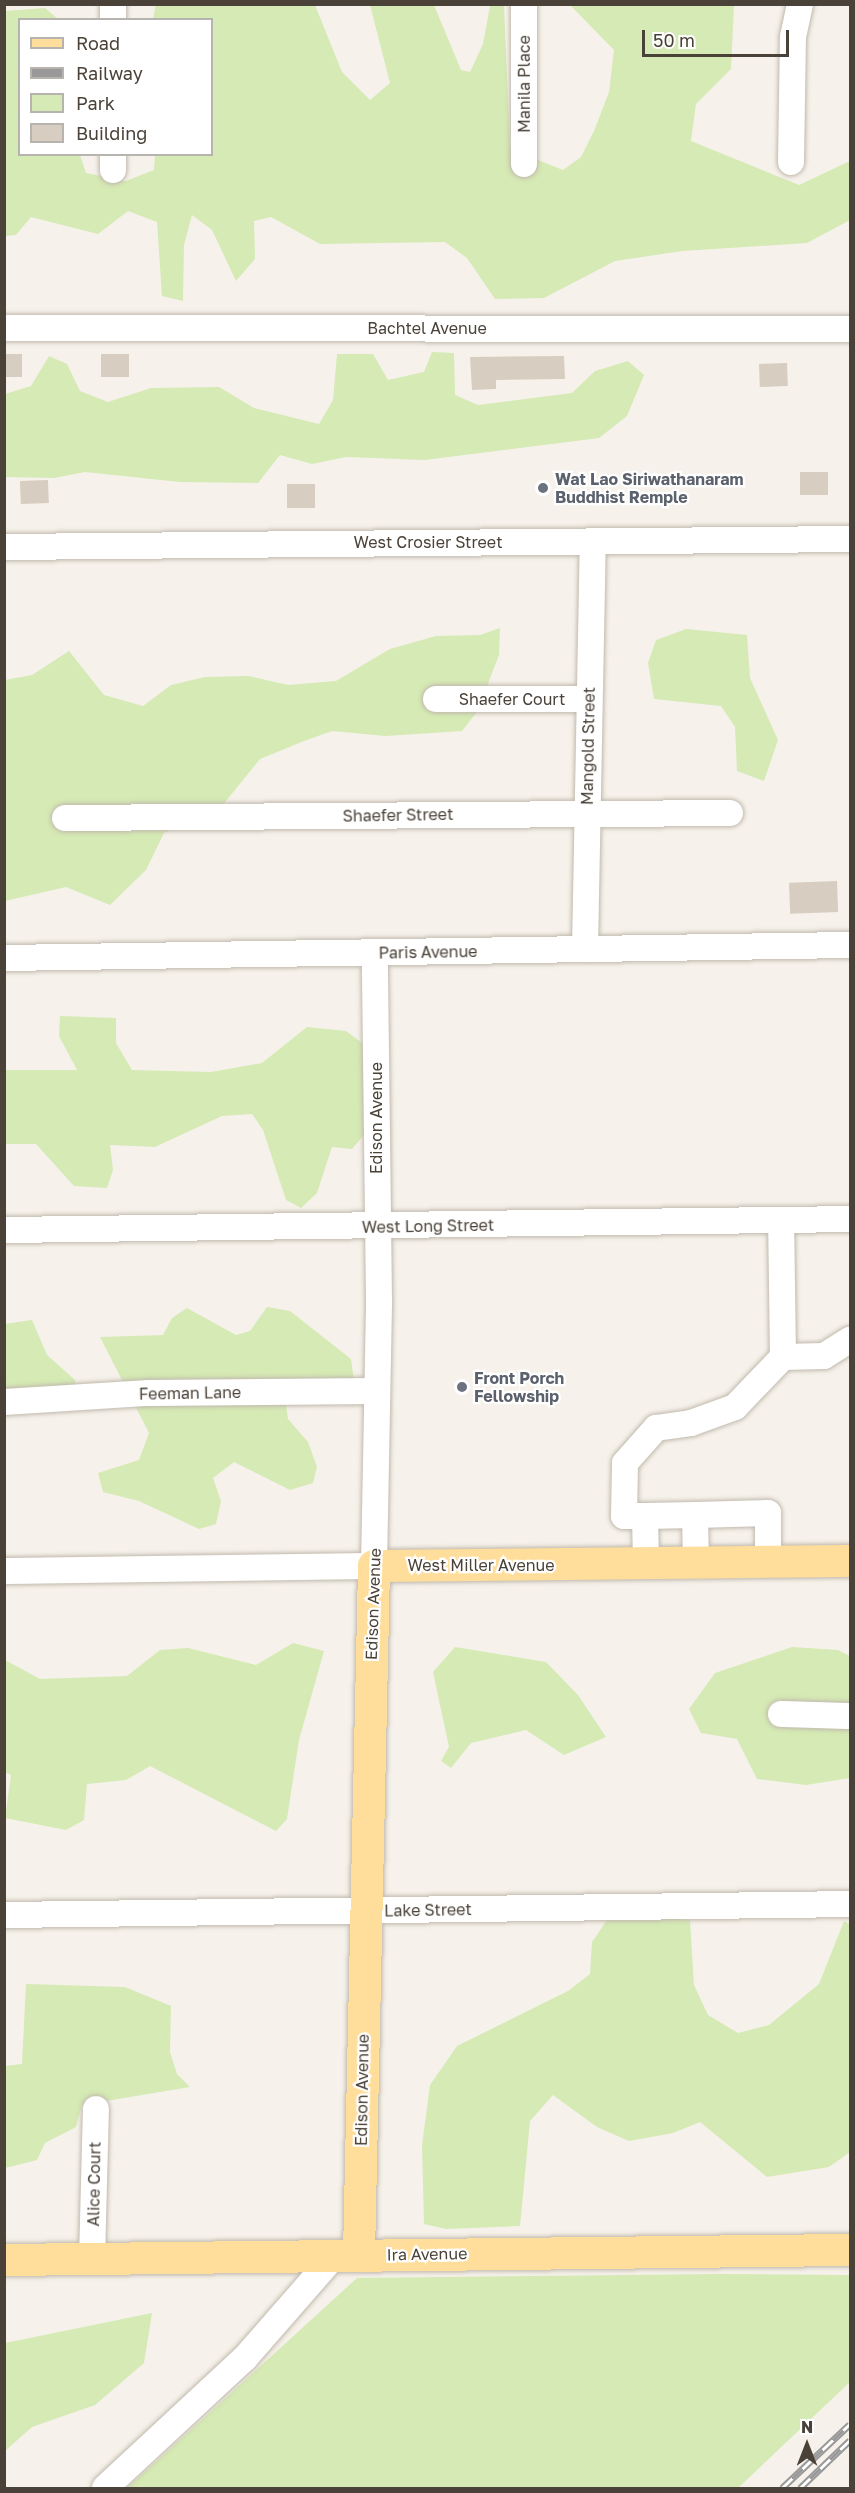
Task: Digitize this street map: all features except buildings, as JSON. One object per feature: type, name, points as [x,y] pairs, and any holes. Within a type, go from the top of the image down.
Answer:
[{"type":"main road","name":"West Miller Avenue","points":[[374,1566],[850,1562]]},
{"type":"main road","name":"Edison Avenue","points":[[347,2255],[366,1911],[374,1566]]},
{"type":"main road","name":"Ira Avenue","points":[[4,2260],[850,2250]]},
{"type":"street","name":"Manila Place","points":[[524,4],[524,164]]},
{"type":"street","points":[[791,162],[793,37],[800,4]]},
{"type":"street","name":"Bachtel Avenue","points":[[4,328],[850,329]]},
{"type":"street","name":"West Crosier Street","points":[[4,547],[850,539]]},
{"type":"street","name":"Mangold Street","points":[[585,949],[593,542]]},
{"type":"street","name":"Shaefer Court","points":[[436,699],[589,699]]},
{"type":"street","name":"Shaefer Street","points":[[65,818],[730,813]]},
{"type":"street","name":"Paris Avenue","points":[[4,958],[850,945]]},
{"type":"street","name":"Edison Avenue","points":[[374,1566],[378,1228],[375,953]]},
{"type":"street","name":"West Long Street","points":[[4,1230],[378,1228],[850,1219]]},
{"type":"street","points":[[768,1562],[768,1513],[624,1516],[625,1463],[637,1444],[656,1428],[735,1407],[783,1357],[781,1220]]},
{"type":"street","points":[[783,1357],[824,1356],[850,1340]]},
{"type":"street","name":"Feeman Lane","points":[[4,1402],[149,1393],[377,1391]]},
{"type":"street","points":[[695,1515],[696,1563]]},
{"type":"street","points":[[645,1516],[646,1563]]},
{"type":"street","name":"West Miller Avenue","points":[[4,1571],[374,1566]]},
{"type":"street","points":[[781,1714],[850,1716]]},
{"type":"street","name":"Lake Street","points":[[4,1915],[850,1904]]},
{"type":"street","name":"Alice Court","points":[[92,2259],[96,2109]]},
{"type":"street","points":[[105,2488],[245,2358],[347,2255]]},
{"type":"green space","points":[[156,4],[315,5],[342,72],[370,100],[390,83],[370,5],[434,5],[461,70],[470,72],[483,44],[490,6],[504,5],[510,149],[563,170],[581,157],[594,131],[609,92],[614,50],[570,5],[734,5],[731,69],[696,104],[691,141],[799,185],[850,161],[850,220],[807,243],[682,251],[615,261],[544,298],[495,299],[467,258],[445,242],[320,244],[271,217],[254,221],[255,259],[236,281],[212,230],[192,215],[184,245],[183,301],[162,296],[157,222],[128,211],[98,234],[31,217],[16,235],[5,236],[5,11],[45,8],[57,18],[18,18],[18,156],[80,156],[86,173],[126,181],[154,170],[155,156],[213,156],[213,18],[153,18]]},
{"type":"green space","points":[[432,352],[454,353],[455,395],[478,405],[572,393],[595,371],[628,361],[644,375],[627,416],[599,438],[425,460],[346,457],[312,464],[280,455],[258,483],[180,482],[85,472],[54,478],[5,477],[5,394],[31,386],[49,356],[67,364],[80,391],[108,402],[151,388],[219,387],[254,408],[319,424],[333,400],[337,354],[373,354],[388,380],[424,372]]},
{"type":"green space","points":[[500,628],[499,655],[477,712],[462,731],[386,736],[332,731],[304,741],[260,759],[221,807],[164,833],[146,870],[110,905],[66,887],[5,901],[5,680],[32,675],[69,651],[104,695],[143,706],[171,685],[205,677],[248,676],[288,685],[336,681],[390,649],[436,636],[480,635]]},
{"type":"green space","points":[[686,629],[747,635],[750,678],[778,740],[764,781],[737,771],[735,727],[721,706],[654,699],[648,663],[656,640]]},
{"type":"green space","points":[[60,1016],[116,1018],[116,1043],[132,1070],[211,1072],[262,1063],[307,1027],[346,1031],[365,1045],[368,1130],[352,1149],[332,1147],[317,1193],[301,1208],[286,1200],[263,1130],[252,1114],[222,1116],[155,1147],[110,1145],[113,1170],[107,1188],[74,1186],[36,1144],[5,1144],[4,1070],[77,1070],[59,1036]]},
{"type":"green space","points":[[267,1307],[290,1311],[351,1359],[354,1381],[284,1392],[288,1419],[308,1442],[317,1467],[313,1483],[290,1490],[234,1462],[213,1478],[221,1501],[216,1524],[199,1529],[139,1501],[103,1492],[98,1473],[139,1460],[149,1433],[100,1337],[163,1335],[172,1318],[187,1308],[236,1335],[250,1331]]},
{"type":"green space","points":[[32,1320],[47,1355],[75,1380],[76,1388],[5,1409],[4,1324]]},
{"type":"green space","points":[[293,1643],[324,1651],[299,1740],[287,1819],[276,1831],[150,1766],[126,1780],[87,1784],[84,1820],[66,1830],[5,1818],[11,1775],[5,1772],[5,1660],[40,1679],[127,1676],[160,1650],[188,1648],[256,1665]]},
{"type":"green space","points":[[455,1647],[546,1662],[578,1695],[606,1737],[564,1755],[526,1730],[471,1743],[451,1768],[441,1761],[449,1747],[433,1672]]},
{"type":"green space","points":[[792,1647],[838,1650],[850,1656],[850,1778],[806,1785],[757,1779],[737,1739],[701,1733],[689,1709],[715,1673]]},
{"type":"green space","points":[[648,1916],[690,1920],[694,1985],[708,2015],[738,2033],[769,2025],[819,1984],[844,1921],[850,1924],[850,2152],[829,2167],[767,2177],[700,2122],[673,2133],[629,2141],[597,2127],[553,2095],[530,2121],[520,2226],[446,2229],[424,2224],[422,2145],[430,2085],[457,2046],[568,1991],[590,1974],[592,1942],[607,1920]]},
{"type":"green space","points":[[26,1984],[125,1987],[171,2006],[170,2052],[177,2074],[190,2087],[82,2105],[76,2127],[45,2143],[37,2160],[5,2168],[5,2066],[22,2064]]},
{"type":"green space","points":[[850,2275],[850,2382],[738,2488],[127,2488],[357,2278]]},
{"type":"green space","points":[[152,2313],[144,2363],[95,2405],[32,2427],[5,2451],[5,2343]]},
{"type":"railway","points":[[782,2488],[850,2424]]},
{"type":"railway","points":[[800,2488],[850,2440]]},
{"type":"place","name":"Wat Lao Siriwathanaram Buddhist Remple","points":[[543,488]]},
{"type":"place","name":"Front Porch Fellowship","points":[[462,1387]]}]
